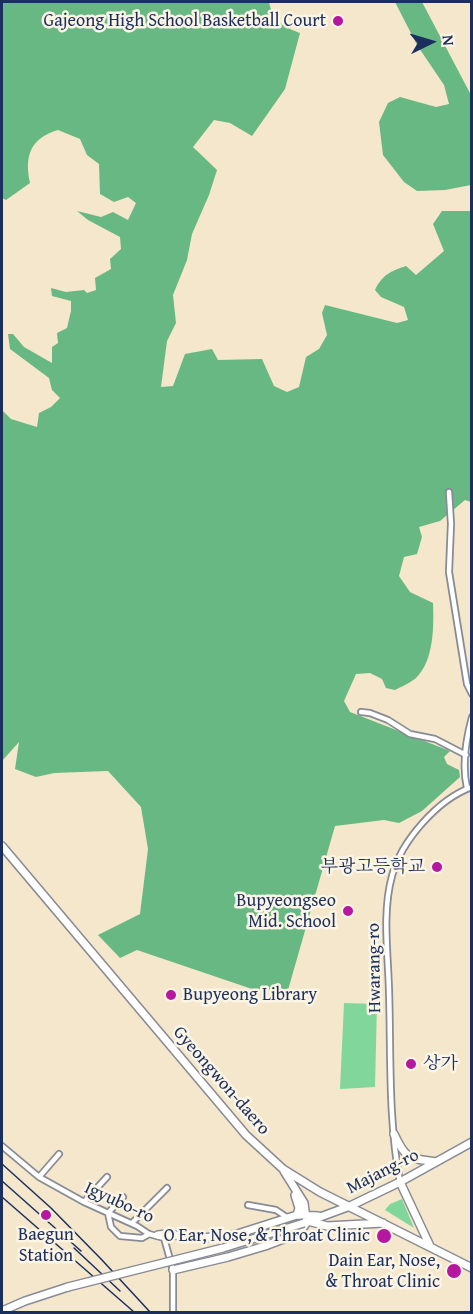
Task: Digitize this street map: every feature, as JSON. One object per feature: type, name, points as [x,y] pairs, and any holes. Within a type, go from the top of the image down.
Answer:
[{"type":"main road","name":"Gyeongwon-daero","points":[[2,846],[246,1135],[283,1169],[320,1192],[471,1268]]},
{"type":"main road","points":[[394,1134],[402,1152],[408,1156],[436,1162]]},
{"type":"main road","name":"Majang-ro","points":[[2,1311],[68,1287],[223,1248],[323,1216],[400,1182],[471,1142]]},
{"type":"main road","points":[[283,1169],[299,1204],[297,1215]]},
{"type":"main road","points":[[173,1270],[265,1246],[299,1233],[306,1220],[304,1203],[283,1169]]},
{"type":"main road","points":[[400,1182],[430,1246]]},
{"type":"main road","points":[[158,1235],[198,1238],[231,1236],[297,1215],[327,1226],[384,1223]]},
{"type":"street","points":[[448,492],[451,524],[449,572],[467,684],[471,694]]},
{"type":"street","points":[[361,712],[370,712],[410,734],[435,739],[466,755]]},
{"type":"street","points":[[469,787],[465,778],[471,717]]},
{"type":"street","name":"Hwarang-ro","points":[[400,1182],[394,1134],[387,919],[392,876],[400,854],[416,830],[446,801],[469,787]]},
{"type":"street","name":"Igyubo-ro","points":[[2,1146],[39,1177],[84,1202],[132,1223],[149,1234],[164,1238],[173,1270],[173,1312]]},
{"type":"street","points":[[39,1177],[59,1154]]},
{"type":"street","points":[[84,1202],[107,1177]]},
{"type":"street","points":[[132,1223],[167,1188]]},
{"type":"street","points":[[123,1197],[108,1213],[111,1227],[120,1236],[142,1238],[149,1234]]},
{"type":"street","points":[[248,1205],[276,1210],[288,1218]]},
{"type":"green space","points":[[2,2],[269,2],[279,22],[300,33],[285,89],[252,136],[230,123],[214,120],[193,147],[217,170],[192,234],[187,260],[173,295],[176,323],[167,341],[161,387],[173,386],[185,354],[212,349],[218,360],[262,359],[274,386],[287,392],[299,387],[306,357],[319,349],[327,335],[322,313],[325,305],[397,323],[408,320],[404,307],[381,297],[375,290],[388,274],[406,266],[416,275],[444,251],[433,224],[442,211],[471,211],[471,502],[465,500],[440,521],[419,527],[422,537],[417,554],[404,557],[399,576],[410,592],[433,603],[432,643],[422,671],[414,680],[395,690],[386,688],[382,679],[370,673],[356,674],[344,701],[350,712],[450,751],[444,757],[447,764],[459,770],[460,777],[422,811],[399,823],[384,820],[335,826],[288,990],[252,989],[137,950],[120,958],[98,935],[140,914],[148,849],[141,807],[108,771],[54,773],[36,777],[15,769],[19,742],[2,761],[2,410],[11,419],[37,427],[39,413],[51,407],[60,398],[52,390],[49,378],[10,349],[8,334],[13,334],[24,347],[52,363],[52,347],[58,343],[57,333],[67,328],[71,301],[52,296],[51,288],[66,292],[84,290],[87,293],[96,290],[95,278],[111,269],[110,259],[121,249],[120,237],[88,220],[77,211],[101,217],[113,212],[128,220],[136,203],[128,197],[114,202],[100,194],[99,164],[87,155],[80,139],[58,130],[41,138],[32,149],[28,164],[30,183],[6,200],[2,198]]},
{"type":"green space","points":[[395,2],[422,2],[471,95],[471,185],[445,190],[417,191],[404,182],[383,155],[379,122],[388,103],[400,97],[436,107],[449,104],[444,85],[417,45]]},
{"type":"green space","points":[[344,1003],[377,1004],[375,1087],[340,1089]]},
{"type":"green space","points":[[402,1199],[414,1228],[385,1210],[390,1204]]},
{"type":"railway","points":[[2,1164],[51,1208],[150,1312]]},
{"type":"railway","points":[[2,1181],[81,1251]]},
{"type":"railway","points":[[2,1197],[134,1312]]},
{"type":"railway","points":[[74,1248],[120,1291]]},
{"type":"place","name":"Gajeong High School Basketball Court","points":[[338,21]]},
{"type":"place","name":"부광고등학교","points":[[437,867]]},
{"type":"place","name":"Bupyeongseo Mid. School","points":[[348,911]]},
{"type":"place","name":"Bupyeong Library","points":[[171,995]]},
{"type":"place","name":"상가","points":[[411,1064]]},
{"type":"place","name":"Baegun Station","points":[[46,1215]]},
{"type":"place","name":"O Ear, Nose, & Throat Clinic","points":[[384,1236]]},
{"type":"place","name":"Dain Ear, Nose, & Throat Clinic","points":[[454,1271]]}]
